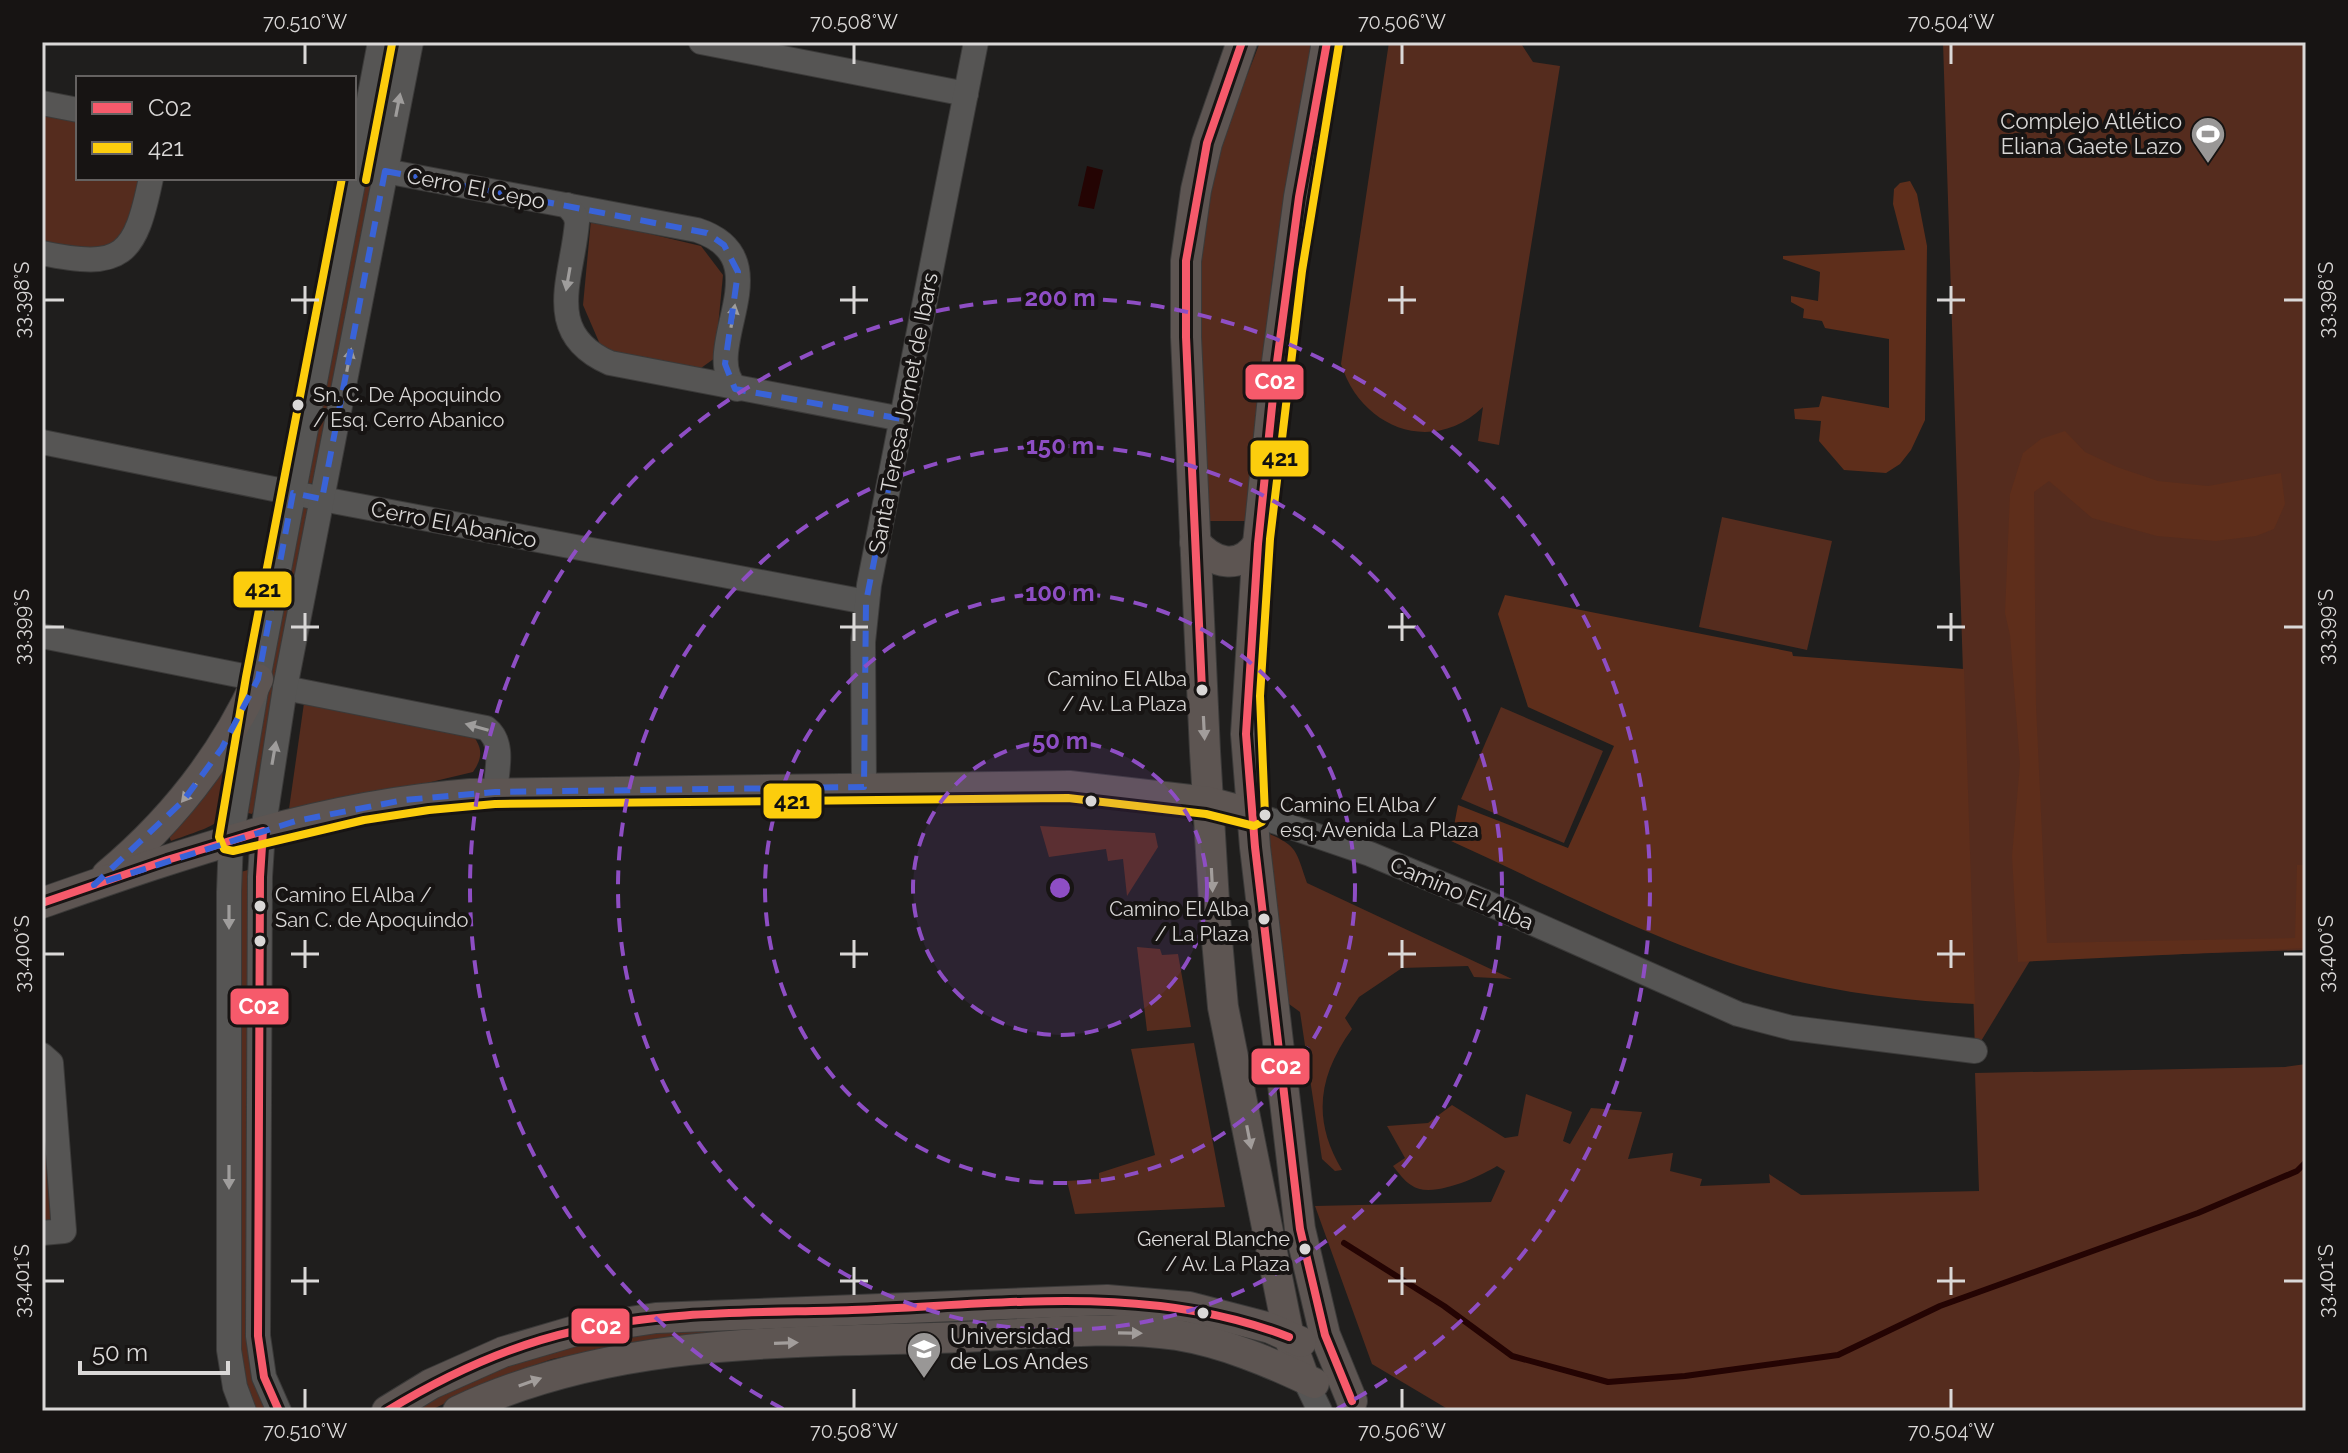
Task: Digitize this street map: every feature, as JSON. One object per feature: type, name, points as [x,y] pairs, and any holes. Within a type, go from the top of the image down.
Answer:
[{"type":"main road","points":[[1242,42],[1205,153],[1187,250],[1185,305],[1195,542],[1208,802],[1223,1007],[1289,1337],[1304,1378]]},
{"type":"main road","points":[[1327,42],[1292,247],[1275,377],[1258,544],[1247,724],[1253,814],[1300,1229],[1316,1303],[1332,1355],[1359,1408]]},
{"type":"main road","points":[[1195,542],[1208,556],[1226,562],[1244,558],[1258,544]]},
{"type":"main road","points":[[94,885],[139,846],[183,801],[272,683]]},
{"type":"main road","name":"Camino El Alba","points":[[42,903],[263,831],[363,807],[495,792],[1069,786],[1208,802],[1253,814]]},
{"type":"main road","points":[[387,1411],[431,1384],[503,1352],[578,1330],[656,1318],[1107,1300],[1189,1307],[1227,1315],[1332,1355]]},
{"type":"main road","points":[[458,1411],[539,1379],[615,1359],[726,1346],[1085,1333],[1175,1335],[1234,1349],[1304,1378],[1359,1408]]},
{"type":"street","points":[[356,166],[380,42]]},
{"type":"street","points":[[244,1411],[235,1387],[229,1350],[231,839],[322,499],[411,42]]},
{"type":"street","points":[[701,42],[966,94]]},
{"type":"street","name":"Santa Teresa Jornet de Ibars","points":[[864,787],[863,642],[866,602],[976,42]]},
{"type":"street","points":[[42,103],[76,110]]},
{"type":"street","name":"Cerro El Cepo","points":[[385,171],[707,233],[724,245],[738,272],[725,364],[729,379],[737,389]]},
{"type":"street","points":[[42,253],[94,261],[114,255],[132,240],[142,220],[151,180]]},
{"type":"street","points":[[279,1411],[264,1377],[258,1336],[260,877],[272,683],[293,493],[353,180]]},
{"type":"street","name":"Cerro El Cepo","points":[[567,205],[577,222],[565,303],[568,323],[588,352],[610,363],[902,419]]},
{"type":"street","name":"Cerro El Abanico","points":[[42,442],[322,499],[866,602]]},
{"type":"street","points":[[42,637],[486,728],[494,734],[498,745],[495,792]]},
{"type":"street","name":"Camino El Alba","points":[[1253,814],[1413,872],[1738,1014],[1792,1028],[1975,1051]]},
{"type":"street","points":[[42,1055],[51,1063],[64,1231],[42,1233]]},
{"type":"street","points":[[1304,1378],[1320,1411]]},
{"type":"highlighted area","points":[[385,171],[707,233],[724,245],[738,272],[725,364],[735,389],[902,419],[866,602],[864,787],[495,792],[404,800],[296,821],[94,885],[183,801],[222,748],[258,679],[293,493],[322,499]]},
{"type":"shaded area","points":[[390,42],[400,42],[314,482],[308,485],[306,481]]},
{"type":"shaded area","points":[[1260,42],[1317,42],[1273,271],[1247,521],[1207,521],[1199,386],[1201,249],[1216,162]]},
{"type":"shaded area","points":[[1389,42],[1520,42],[1533,62],[1560,66],[1499,445],[1478,441],[1483,407],[1463,422],[1442,430],[1421,432],[1400,428],[1381,419],[1364,405],[1341,364]]},
{"type":"shaded area","points":[[1943,42],[2306,42],[2306,950],[2031,959],[1975,1051]]},
{"type":"shaded area","points":[[42,113],[76,119],[76,180],[140,180],[128,224],[115,241],[92,251],[42,243]]},
{"type":"shaded area","points":[[1087,166],[1103,170],[1094,209],[1078,206]]},
{"type":"shaded area","points":[[1910,181],[1917,194],[1927,246],[1925,420],[1911,450],[1900,464],[1886,473],[1844,470],[1819,441],[1821,421],[1795,419],[1794,409],[1819,407],[1822,396],[1889,408],[1889,339],[1825,328],[1822,321],[1803,318],[1804,309],[1791,302],[1791,296],[1818,301],[1820,272],[1783,259],[1783,256],[1905,250],[1893,204],[1894,189],[1900,183]]},
{"type":"shaded area","points":[[591,220],[701,246],[723,275],[715,358],[701,368],[602,349],[583,305]]},
{"type":"shaded area","points":[[2065,431],[2085,452],[2158,481],[2208,486],[2281,473],[2285,504],[2274,529],[2256,536],[2216,541],[2157,536],[2092,518],[2049,481],[2034,492],[2036,705],[2047,943],[2295,938],[2297,865],[2306,865],[2306,948],[2018,962],[2012,856],[2020,764],[2010,635],[2005,613],[2010,494],[2023,453],[2041,439]]},
{"type":"shaded area","points":[[309,506],[252,814],[246,810],[302,507]]},
{"type":"shaded area","points":[[1722,517],[1832,541],[1807,650],[1699,627]]},
{"type":"shaded area","points":[[1505,595],[1792,652],[1793,656],[1964,669],[1975,1004],[1863,994],[1753,970],[1638,927],[1451,841],[1458,805],[1568,848],[1614,746],[1528,707],[1498,614]]},
{"type":"shaded area","points":[[304,703],[470,732],[479,747],[479,761],[473,772],[288,816]]},
{"type":"shaded area","points":[[1501,707],[1603,751],[1564,843],[1461,799]]},
{"type":"shaded area","points":[[227,763],[232,767],[220,819],[204,829],[171,841],[169,836],[199,803]]},
{"type":"shaded area","points":[[1040,826],[1155,833],[1158,847],[1127,896],[1123,859],[1108,861],[1106,849],[1049,857]]},
{"type":"shaded area","points":[[1260,830],[1293,849],[1307,883],[1512,979],[1474,977],[1468,966],[1402,968],[1359,997],[1345,1018],[1352,1029],[1332,1064],[1323,1098],[1326,1133],[1342,1170],[1335,1171],[1322,1159],[1300,1012],[1278,996]]},
{"type":"shaded area","points":[[248,870],[248,1188],[268,1411],[256,1411],[241,1368],[237,873]]},
{"type":"shaded area","points":[[1137,947],[1160,949],[1162,955],[1178,954],[1191,1027],[1147,1031]]},
{"type":"shaded area","points":[[1194,1043],[1225,1207],[1075,1214],[1067,1181],[1099,1179],[1099,1173],[1155,1155],[1131,1049]]},
{"type":"shaded area","points":[[2306,1064],[2306,1411],[1451,1411],[1372,1364],[1315,1206],[1491,1202],[1505,1171],[1497,1166],[1467,1181],[1442,1188],[1419,1189],[1408,1183],[1393,1166],[1405,1158],[1387,1126],[1428,1123],[1452,1105],[1505,1138],[1518,1136],[1526,1094],[1572,1112],[1563,1141],[1570,1144],[1591,1108],[1642,1112],[1628,1159],[1673,1153],[1670,1171],[1702,1179],[1700,1186],[1770,1183],[1769,1174],[1801,1195],[1979,1191],[1975,1073],[2285,1067]]},
{"type":"shaded area","points":[[42,1069],[55,1221],[42,1221]]},
{"type":"shaded area","points":[[722,1330],[722,1333],[651,1339],[552,1359],[495,1379],[429,1411],[408,1411],[516,1363],[571,1344],[640,1332]]},
{"type":"waterway","points":[[1344,1243],[1444,1306],[1512,1356],[1608,1382],[1685,1376],[1838,1355],[1940,1306],[2198,1213],[2297,1171],[2306,1162]]},
{"type":"transit line","name":"C02","points":[[1202,690],[1186,337],[1186,261],[1207,143],[1242,42]]},
{"type":"transit line","name":"C02","points":[[1327,42],[1299,197],[1275,377],[1258,544],[1246,734],[1255,847],[1300,1229],[1325,1335],[1352,1401]]},
{"type":"transit line","name":"421","points":[[366,180],[392,44]]},
{"type":"transit line","name":"421","points":[[342,180],[246,677],[219,837],[224,849],[233,851],[364,820],[495,804],[1068,798],[1206,814],[1254,826],[1262,822],[1265,815],[1260,696],[1270,539],[1302,271],[1339,44]]},
{"type":"transit line","name":"C02","points":[[42,903],[263,831],[260,877],[258,1336],[264,1377],[279,1411]]},
{"type":"transit line","name":"C02","points":[[387,1411],[455,1374],[502,1353],[550,1337],[609,1324],[678,1316],[1073,1301],[1183,1309],[1236,1320],[1289,1337]]},
{"type":"place","name":"Complejo Atlético Eliana Gaete Lazo","points":[[2208,165]]},
{"type":"place","name":"Sn. C. De Apoquindo / Esq. Cerro Abanico","points":[[298,405]]},
{"type":"place","name":"Camino El Alba / Av. La Plaza","points":[[1202,690]]},
{"type":"place","name":"Camino El Alba / esq. Avenida La Plaza","points":[[1265,815]]},
{"type":"place","name":"Camino El Alba / San C. de Apoquindo","points":[[260,906]]},
{"type":"place","name":"Camino El Alba / La Plaza","points":[[1264,919]]},
{"type":"place","name":"General Blanche / Av. La Plaza","points":[[1305,1249]]},
{"type":"place","name":"Universidad de Los Andes","points":[[924,1380]]}]
